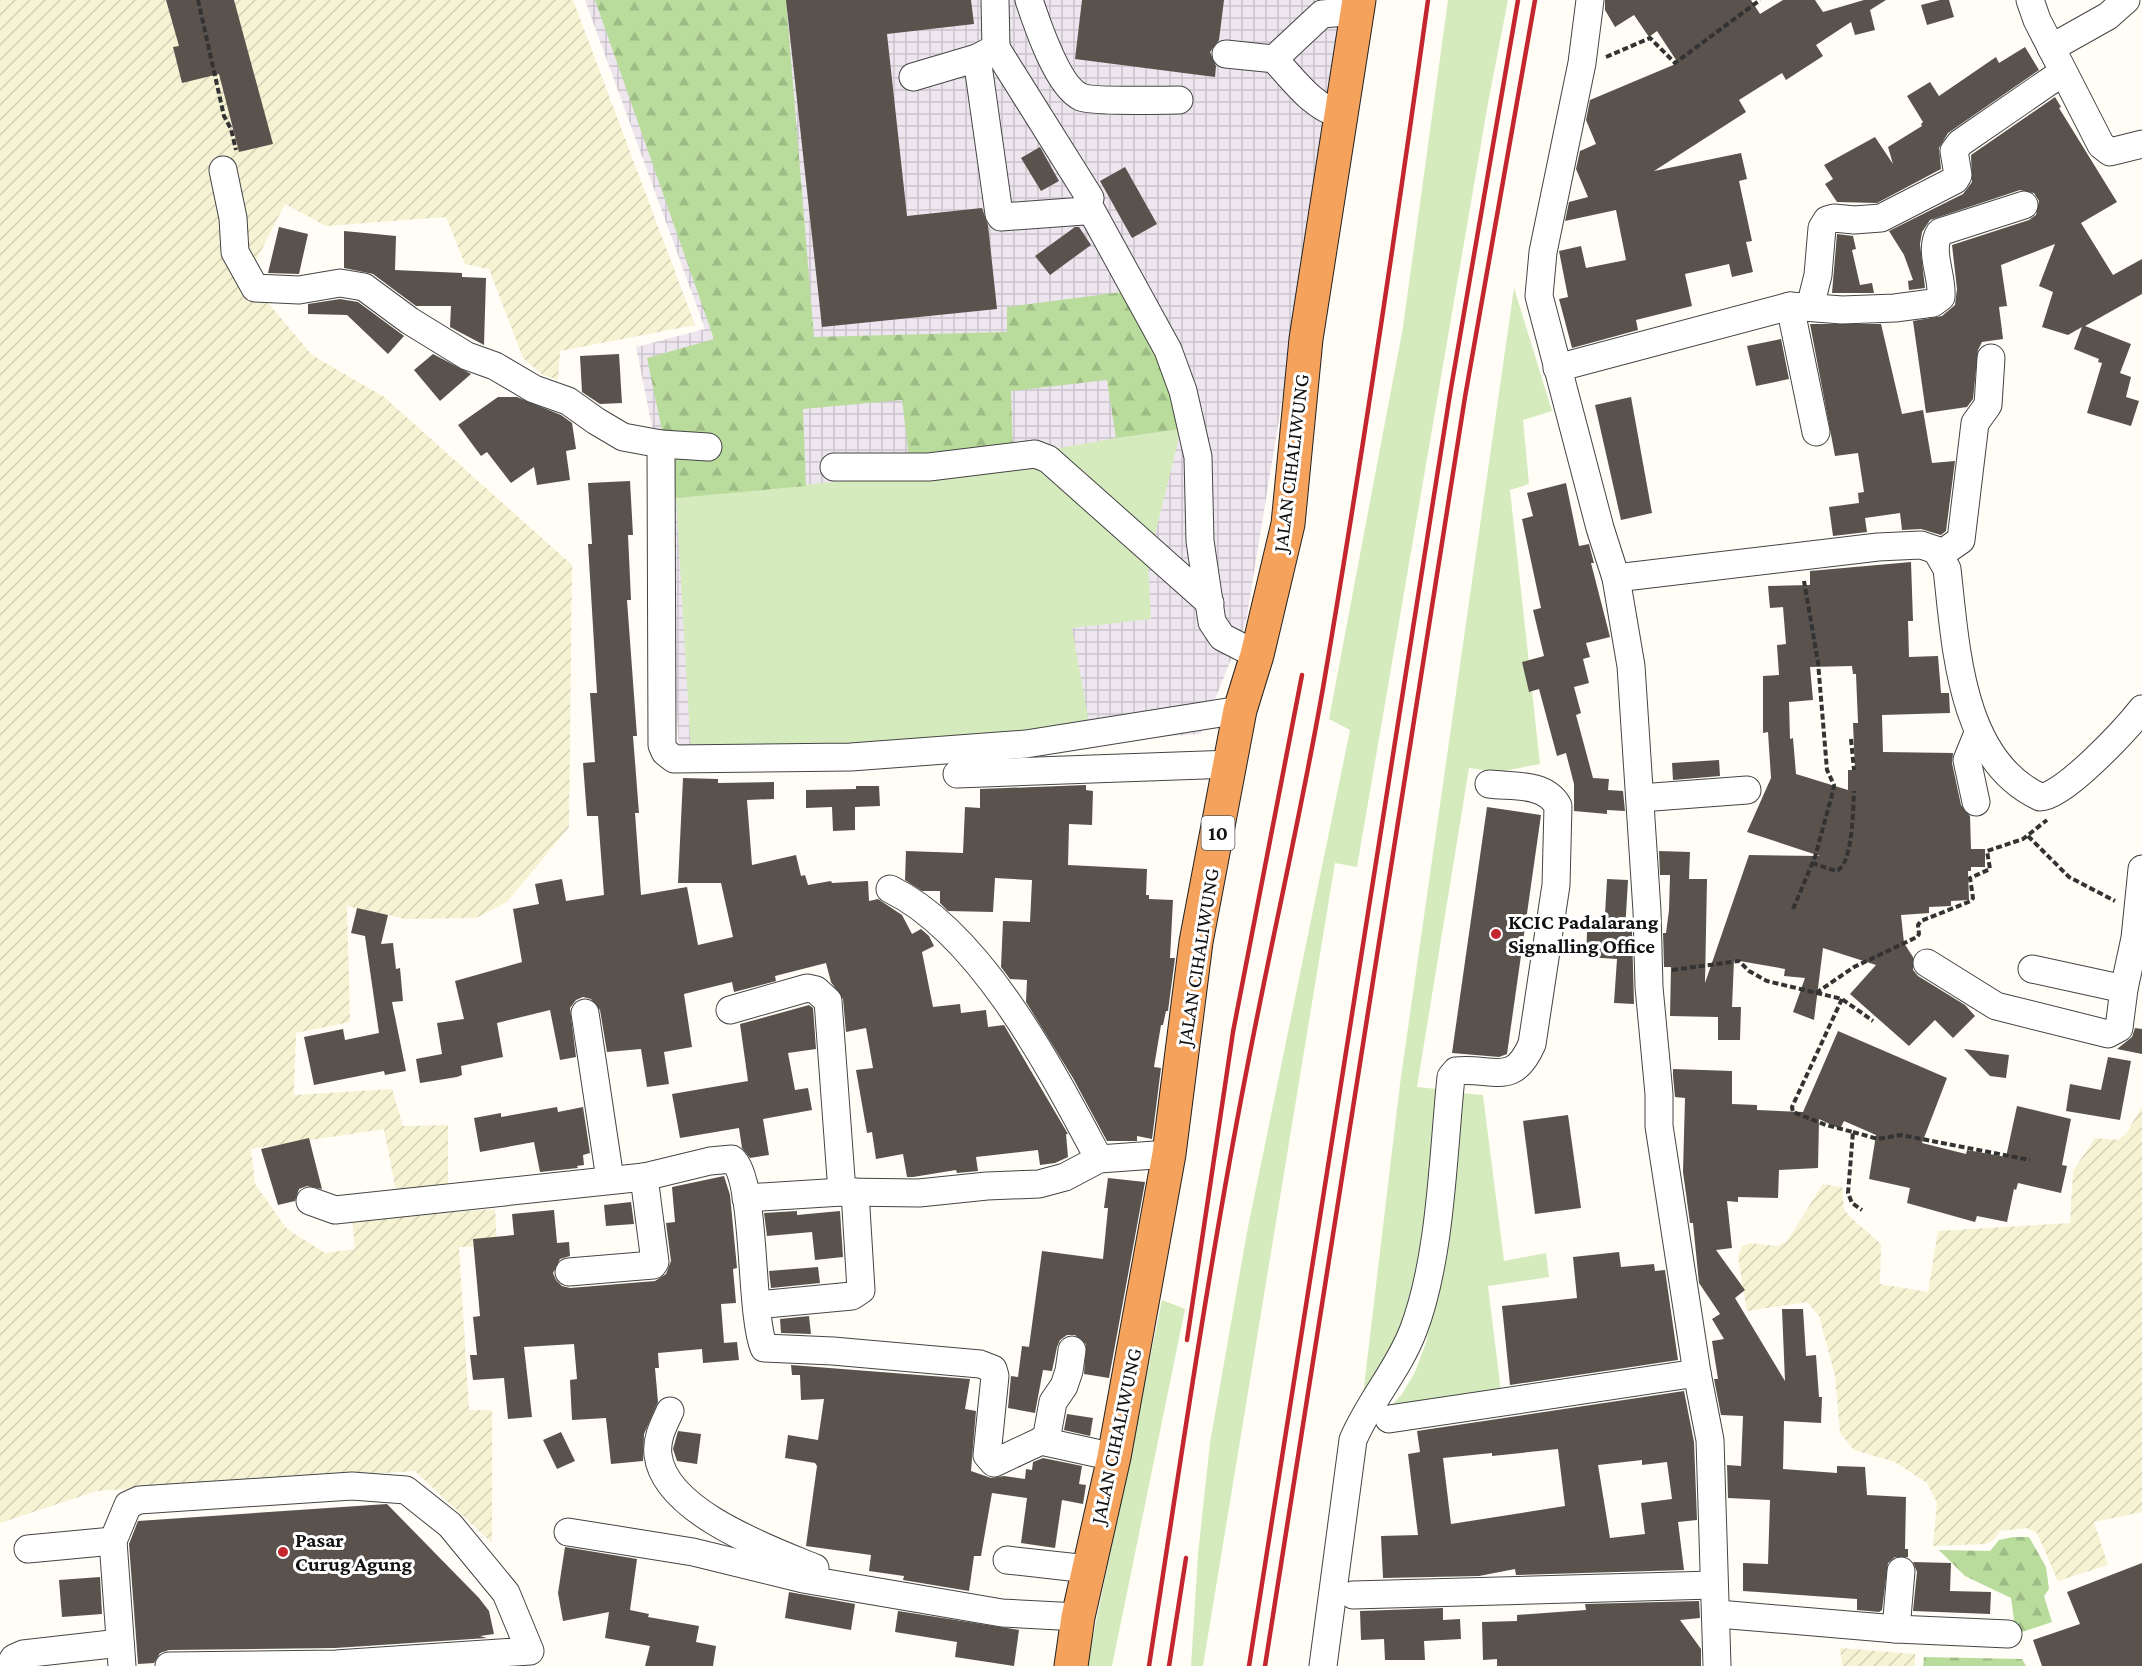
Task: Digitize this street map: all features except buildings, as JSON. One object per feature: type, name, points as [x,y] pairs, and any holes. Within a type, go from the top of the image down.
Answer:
[{"type":"highway","name":"JALAN CIHALIWUNG","points":[[1071,1666],[1078,1617],[1114,1457],[1169,1154],[1196,942],[1232,764],[1240,710],[1257,655],[1288,524],[1306,339],[1358,6]]},
{"type":"street","points":[[995,0],[986,53],[999,214],[1001,217],[1084,211],[1089,206]]},
{"type":"street","points":[[1029,0],[1038,26],[1065,83],[1082,97],[1179,100]]},
{"type":"street","points":[[1590,0],[1582,63],[1543,252],[1539,296],[1616,578],[1631,666],[1649,972],[1659,1094],[1659,1125],[1697,1373],[1710,1440],[1713,1585],[1718,1614],[1717,1666]]},
{"type":"street","points":[[2030,0],[2051,48],[2104,150],[2110,152],[2142,144]]},
{"type":"street","points":[[2051,48],[2108,16],[2126,0]]},
{"type":"street","points":[[1274,59],[1322,14],[1358,6]]},
{"type":"street","points":[[913,77],[986,53]]},
{"type":"street","points":[[986,53],[1090,198],[1089,206],[1168,350],[1183,392],[1197,457],[1200,541],[1215,631],[1257,655]]},
{"type":"street","points":[[1226,54],[1274,59],[1320,106],[1341,115]]},
{"type":"street","points":[[1816,432],[1800,306],[1818,275],[1822,228],[1827,220],[1881,218],[1955,180],[1958,175],[1954,152],[1960,143],[2063,72]]},
{"type":"street","points":[[223,170],[233,218],[235,252],[255,288],[299,290],[340,283],[364,287],[410,321],[467,356],[495,366],[534,389],[568,401],[596,422],[624,437],[660,444],[708,447]]},
{"type":"street","points":[[1557,368],[1800,306],[1842,310],[1894,308],[1933,303],[1941,297],[1942,286],[1935,249],[1935,239],[1940,232],[2025,205]]},
{"type":"street","points":[[1941,554],[1961,540],[1975,423],[1988,405],[1991,358]]},
{"type":"street","points":[[660,444],[662,745],[665,752],[674,759],[850,757],[1026,744],[1240,710]]},
{"type":"street","points":[[834,467],[929,467],[1035,454],[1048,459],[1210,603]]},
{"type":"street","points":[[1616,578],[1800,556],[1921,545],[1941,554],[1947,570],[1969,711],[1978,733],[2007,777],[2030,793],[2045,797],[2055,794],[2078,775],[2117,738],[2142,709]]},
{"type":"street","points":[[1976,802],[1967,760],[1978,733]]},
{"type":"street","points":[[957,774],[1232,764]]},
{"type":"street","points":[[1323,1666],[1324,1640],[1353,1440],[1363,1415],[1413,1330],[1432,1256],[1451,1077],[1456,1071],[1495,1073],[1512,1070],[1524,1063],[1532,1044],[1556,885],[1558,806],[1552,796],[1541,789],[1489,784]]},
{"type":"street","points":[[1640,798],[1747,790]]},
{"type":"street","points":[[1927,963],[1996,1006],[2108,1034],[2119,1028],[2124,989],[2135,939],[2142,869]]},
{"type":"street","points":[[890,889],[914,902],[944,928],[984,974],[1056,1078],[1099,1159]]},
{"type":"street","points":[[2032,969],[2124,989]]},
{"type":"street","points":[[730,1010],[807,988],[818,991],[828,1001],[861,1290],[852,1296],[757,1305]]},
{"type":"street","points":[[585,1014],[610,1179]]},
{"type":"street","points":[[746,1198],[849,1192],[919,1193],[987,1186],[1039,1184],[1065,1177],[1099,1159],[1169,1154]]},
{"type":"street","points":[[310,1201],[335,1210],[644,1177],[710,1161],[732,1159],[739,1166],[746,1198],[757,1305],[764,1348],[833,1351],[980,1364],[993,1369],[995,1382],[988,1458],[994,1463],[1047,1436],[1053,1402],[1064,1386],[1070,1371],[1071,1350]]},
{"type":"street","points":[[569,1272],[653,1265],[655,1262],[644,1177]]},
{"type":"street","points":[[1389,1419],[1697,1373]]},
{"type":"street","points":[[670,1411],[658,1440],[658,1458],[677,1494],[693,1507],[755,1543],[844,1578],[859,1588]]},
{"type":"street","points":[[1041,1441],[1114,1457]]},
{"type":"street","points":[[9,1666],[14,1658],[23,1654],[81,1657],[121,1654],[112,1541],[128,1505],[139,1500],[352,1486],[400,1487],[412,1493],[450,1525],[506,1593],[530,1651],[336,1664],[170,1666]]},
{"type":"street","points":[[568,1532],[693,1552],[804,1579],[1002,1613],[1078,1617]]},
{"type":"street","points":[[28,1549],[112,1541]]},
{"type":"street","points":[[1007,1560],[1088,1569]]},
{"type":"street","points":[[1896,1629],[1901,1572]]},
{"type":"street","points":[[1353,1595],[1713,1585]]},
{"type":"street","points":[[1718,1614],[1896,1629],[2008,1634]]},
{"type":"path","points":[[198,0],[224,116],[231,129],[238,159],[223,170]]},
{"type":"path","points":[[1582,63],[1612,55],[1650,38],[1675,63],[1760,0]]},
{"type":"path","points":[[1793,909],[1812,863],[1834,785],[1827,770],[1818,662],[1800,556]]},
{"type":"path","points":[[1851,739],[1854,770]]},
{"type":"path","points":[[1812,863],[1836,872],[1843,867],[1852,838],[1854,791]]},
{"type":"path","points":[[1816,993],[1854,967],[1917,937],[1918,925],[1921,921],[1971,901],[1973,898],[1970,878],[1992,866],[1988,851],[2028,836],[2042,826],[2051,814],[2051,806],[2045,797]]},
{"type":"path","points":[[2028,836],[2069,876],[2138,910]]},
{"type":"path","points":[[1649,972],[1695,969],[1739,961],[1749,971],[1767,981],[1842,999],[1873,1022]]},
{"type":"path","points":[[1842,999],[1792,1107],[1794,1112],[1826,1125],[1878,1139],[1901,1135],[2030,1160]]},
{"type":"path","points":[[1853,1132],[1848,1193],[1852,1203],[1863,1210]]},
{"type":"shaded area","points":[[0,0],[573,0],[695,325],[560,351],[558,380],[543,375],[523,358],[489,269],[465,264],[446,217],[326,226],[285,204],[247,278],[312,355],[384,397],[572,565],[569,827],[507,902],[476,918],[406,919],[347,906],[350,1022],[296,1033],[294,1095],[392,1089],[403,1126],[448,1125],[448,1202],[398,1202],[384,1129],[251,1149],[255,1184],[287,1229],[325,1253],[355,1249],[352,1220],[495,1209],[497,1246],[459,1247],[469,1410],[492,1410],[492,1543],[415,1471],[97,1491],[0,1523]]},
{"type":"shaded area","points":[[585,0],[1347,0],[1246,622],[1201,734],[680,769],[664,486],[636,347],[705,329]]},
{"type":"shaded area","points":[[2142,1106],[2142,1512],[2094,1522],[2108,1565],[2058,1581],[2037,1533],[2027,1528],[2000,1531],[1994,1540],[1985,1544],[1933,1546],[1937,1503],[1927,1483],[1895,1462],[1854,1450],[1840,1433],[1835,1376],[1819,1316],[1807,1302],[1747,1311],[1738,1257],[1742,1246],[1751,1243],[1777,1246],[1787,1241],[1823,1184],[1842,1187],[1844,1209],[1881,1244],[1880,1284],[1928,1292],[1938,1231],[2070,1223],[2073,1171],[2095,1138],[2118,1140],[2126,1134]]},
{"type":"shaded area","points":[[1840,1648],[1915,1654],[1915,1666],[1842,1666]]},
{"type":"green space","points":[[595,0],[786,0],[814,337],[1007,332],[1007,307],[1130,291],[1167,346],[1181,429],[1116,438],[1107,380],[1011,391],[1013,456],[911,474],[902,400],[803,409],[806,486],[676,498],[647,358],[714,339]]},
{"type":"green space","points":[[1448,0],[1508,0],[1488,103],[1357,867],[1335,863],[1203,1666],[1191,1666],[1198,1554],[1210,1443],[1247,1232],[1350,730],[1329,719],[1403,327]]},
{"type":"green space","points":[[1514,288],[1552,411],[1523,420],[1529,484],[1510,490],[1540,764],[1499,772],[1469,768],[1417,1087],[1437,1089],[1432,1169],[1422,1249],[1414,1287],[1401,1325],[1385,1361],[1363,1395],[1400,1084]]},
{"type":"green space","points":[[1181,429],[1148,563],[1151,619],[1072,628],[1090,729],[691,754],[676,498],[911,474],[1116,438]]},
{"type":"green space","points":[[1460,1093],[1483,1095],[1504,1261],[1546,1253],[1549,1277],[1488,1286],[1501,1392],[1382,1416],[1402,1394],[1415,1372],[1426,1343],[1438,1289]]},
{"type":"green space","points":[[1162,1300],[1185,1309],[1112,1666],[1087,1666]]},
{"type":"green space","points":[[2029,1537],[2046,1567],[2049,1589],[2044,1596],[2052,1622],[2016,1634],[2011,1598],[1965,1576],[1939,1550],[1990,1551],[1999,1540]]},
{"type":"green space","points":[[1924,1657],[2022,1659],[2026,1666],[1923,1666]]},
{"type":"railway","points":[[1149,1666],[1220,1213],[1296,829],[1337,602],[1378,344],[1428,0]]},
{"type":"railway","points":[[1249,1666],[1450,394],[1518,0]]},
{"type":"railway","points":[[1265,1666],[1465,397],[1535,0]]},
{"type":"railway","points":[[1187,1340],[1233,1032],[1302,675]]},
{"type":"railway","points":[[1169,1666],[1186,1558]]},
{"type":"place","name":"KCIC Padalarang Signalling Office","points":[[1496,934]]},
{"type":"place","name":"Pasar Curug Agung","points":[[283,1552]]}]
